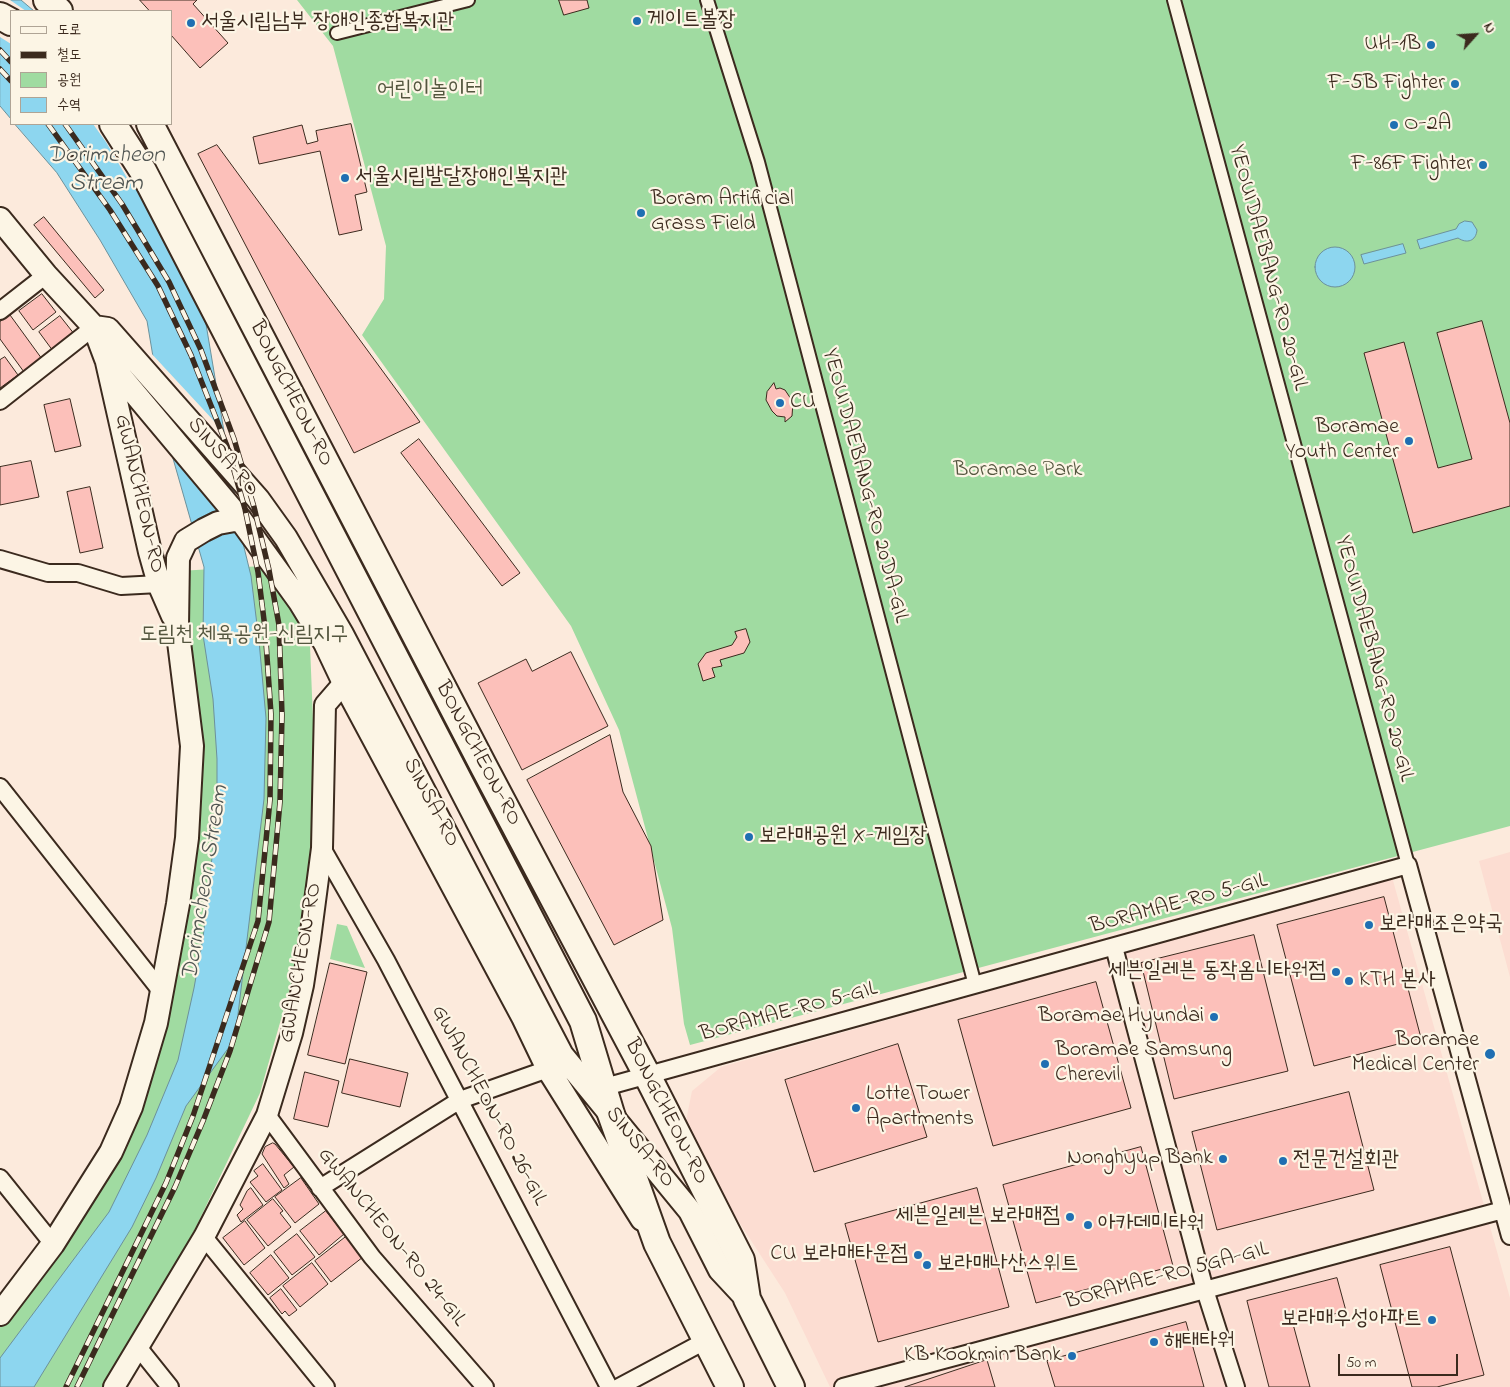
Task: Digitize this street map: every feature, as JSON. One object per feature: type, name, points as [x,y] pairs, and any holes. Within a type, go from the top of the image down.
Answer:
[{"type":"main road","points":[[46,0],[58,10]]},
{"type":"main road","name":"BONGCHEON-RO","points":[[114,125],[143,171],[583,1021],[598,1089],[611,1114],[657,1243],[730,1387]]},
{"type":"main road","name":"BONGCHEON-RO","points":[[151,125],[470,741],[647,1075],[741,1260],[746,1299],[791,1387]]},
{"type":"main road","name":"SINSA-RO","points":[[0,220],[46,275],[101,328],[258,500],[286,538],[333,639],[562,1055],[598,1089]]},
{"type":"main road","name":"SINSA-RO","points":[[101,328],[106,359],[240,519],[300,602],[333,639],[344,683],[523,1017],[548,1069],[657,1243]]},
{"type":"main road","name":"GWANCHEON-RO","points":[[106,359],[150,552],[159,584],[177,626]]},
{"type":"main road","name":"GWANCHEON-RO","points":[[0,1314],[53,1244],[111,1152],[131,1107],[156,1023],[178,904],[187,838],[192,746],[177,626],[178,558],[186,541],[218,523],[240,519]]},
{"type":"main road","name":"SINSA-RO","points":[[611,1114],[690,1211],[720,1270],[746,1299]]},
{"type":"street","points":[[337,32],[428,5],[468,0]]},
{"type":"street","name":"YEOUIDAEBANG-RO 20DA-GIL","points":[[707,0],[758,162],[975,985]]},
{"type":"street","name":"YEOUIDAEBANG-RO 20-GIL","points":[[1174,0],[1408,865]]},
{"type":"street","points":[[0,311],[46,275]]},
{"type":"street","points":[[0,401],[101,328]]},
{"type":"street","points":[[0,560],[48,573],[78,573],[121,586],[159,584]]},
{"type":"street","name":"GWANCHEON-RO","points":[[114,1387],[204,1237],[267,1115],[292,1033],[303,985],[322,848],[325,704],[344,683]]},
{"type":"street","points":[[0,787],[161,992]]},
{"type":"street","name":"GWANCHEON-RO 26-GIL","points":[[322,848],[386,960],[609,1387]]},
{"type":"street","points":[[1408,865],[1510,1236]]},
{"type":"street","name":"BORAMAE-RO 5-GIL","points":[[598,1089],[1408,865]]},
{"type":"street","points":[[1114,946],[1205,1290],[1236,1387]]},
{"type":"street","points":[[320,1188],[460,1100],[548,1069]]},
{"type":"street","name":"GWANCHEON-RO 24-GIL","points":[[267,1115],[372,1257],[484,1387]]},
{"type":"street","points":[[0,1178],[53,1244]]},
{"type":"street","name":"BORAMAE-RO 5GA-GIL","points":[[843,1387],[1503,1210]]},
{"type":"street","points":[[204,1237],[326,1387]]},
{"type":"street","points":[[619,1387],[707,1340]]},
{"type":"street","points":[[138,1348],[170,1387]]},
{"type":"shaded area","points":[[1510,852],[1510,977],[1479,861]]},
{"type":"shaded area","points":[[1392,877],[1510,1298],[1510,1387],[830,1387],[785,1293],[719,1191],[685,1126],[692,1091],[721,1067]]},
{"type":"green space","name":"Boramae Park","points":[[297,0],[1510,0],[1510,826],[690,1045],[684,1024],[672,928],[619,730],[571,626],[362,335],[384,299],[386,246],[333,46]]},
{"type":"green space","name":"도림천 체육공원-신림지구","points":[[295,564],[313,604],[310,645],[315,843],[291,984],[260,1093],[196,1227],[137,1339],[107,1387],[0,1387],[0,1320],[139,1096],[197,749],[163,572]]},
{"type":"green space","points":[[337,924],[347,926],[365,968],[330,959]]},
{"type":"water","name":"Dorimcheon Stream","points":[[0,0],[21,0],[33,10],[10,10],[10,118],[0,106]]},
{"type":"water","name":"Dorimcheon Stream","points":[[16,125],[128,125],[186,258],[206,324],[242,539],[251,576],[266,718],[264,799],[235,1039],[186,1106],[156,1178],[132,1227],[34,1387],[0,1387],[0,1358],[109,1212],[147,1135],[178,1060],[203,938],[217,813],[217,759],[213,699],[203,635],[204,567],[166,434],[147,321],[100,240],[57,173]]},
{"type":"water","points":[[1465,221],[1472,222],[1477,230],[1473,239],[1465,241],[1458,238],[1420,249],[1417,240],[1456,229],[1459,224]]},
{"type":"water","points":[[1403,244],[1406,253],[1364,264],[1361,255]]},
{"type":"water","points":[[1331,247],[1339,247],[1346,250],[1352,256],[1355,267],[1352,278],[1346,284],[1339,287],[1331,287],[1324,284],[1318,278],[1315,271],[1315,263],[1318,256],[1324,250]]},
{"type":"pier","points":[[0,0],[10,0],[25,10],[10,10],[10,43],[0,37]]},
{"type":"pier","points":[[94,125],[132,125],[152,163],[130,183]]},
{"type":"pier","points":[[150,352],[227,435],[235,480],[175,415],[170,419],[247,547],[168,452],[163,434]]},
{"type":"building","name":"서울시립남부 장애인종합복지관","points":[[140,0],[197,0],[193,4],[228,43],[200,68],[172,36],[172,10],[149,10]]},
{"type":"building","points":[[559,0],[587,0],[589,8],[564,15]]},
{"type":"building","name":"서울시립발달장애인복지관","points":[[351,124],[367,192],[355,195],[362,230],[339,235],[320,151],[259,164],[253,137],[302,125],[307,144],[318,141],[316,131]]},
{"type":"building","points":[[217,145],[420,422],[354,453],[198,154]]},
{"type":"building","points":[[44,217],[104,290],[95,298],[34,225]]},
{"type":"building","points":[[42,294],[56,312],[33,330],[19,311]]},
{"type":"building","points":[[10,315],[42,359],[24,372],[0,339],[0,322]]},
{"type":"building","points":[[60,316],[75,335],[53,351],[39,332]]},
{"type":"building","name":"Boramae Youth Center","points":[[1482,321],[1510,423],[1510,506],[1413,533],[1364,353],[1404,342],[1438,468],[1472,459],[1437,333]]},
{"type":"building","points":[[5,357],[18,375],[0,388],[0,360]]},
{"type":"building","name":"CU","points":[[774,383],[776,389],[785,390],[793,402],[792,416],[785,422],[785,417],[777,416],[766,400],[767,392]]},
{"type":"building","points":[[70,399],[81,446],[55,452],[44,405]]},
{"type":"building","points":[[419,439],[520,573],[502,586],[401,453]]},
{"type":"building","points":[[31,461],[39,497],[0,505],[0,467]]},
{"type":"building","points":[[90,487],[103,548],[80,553],[67,492]]},
{"type":"building","points":[[746,629],[750,642],[744,653],[720,660],[722,666],[712,668],[715,677],[703,681],[698,664],[706,653],[732,645],[737,637],[735,632]]},
{"type":"building","points":[[571,652],[608,726],[522,770],[478,683],[526,659],[532,671]]},
{"type":"building","points":[[610,735],[623,792],[651,846],[663,920],[614,945],[527,780]]},
{"type":"building","name":"KTH 본사","points":[[1384,897],[1421,1038],[1314,1066],[1277,925]]},
{"type":"building","name":"Boramae Hyundai","points":[[1254,935],[1288,1071],[1174,1099],[1141,963]]},
{"type":"building","points":[[330,963],[367,972],[345,1064],[308,1055]]},
{"type":"building","name":"Boramae Samsung Cherevil","points":[[1096,982],[1131,1108],[993,1146],[958,1020]]},
{"type":"building","name":"Lotte Tower Apartments","points":[[898,1044],[927,1137],[814,1172],[785,1080]]},
{"type":"building","points":[[350,1059],[408,1073],[400,1107],[342,1093]]},
{"type":"building","points":[[305,1072],[339,1081],[328,1127],[294,1119]]},
{"type":"building","name":"전문건설회관","points":[[1349,1092],[1374,1190],[1217,1230],[1192,1132]]},
{"type":"building","points":[[273,1143],[294,1167],[284,1175],[289,1184],[284,1188],[262,1154],[265,1147]]},
{"type":"building","name":"아카데미타워","points":[[1141,1147],[1173,1266],[1036,1303],[1003,1185]]},
{"type":"building","points":[[263,1164],[282,1190],[266,1202],[250,1182],[258,1176],[254,1171]]},
{"type":"building","points":[[301,1178],[319,1204],[295,1223],[275,1197]]},
{"type":"building","points":[[251,1188],[263,1205],[241,1222],[237,1215],[243,1209],[240,1205],[247,1191]]},
{"type":"building","name":"보라매나산스위트","points":[[977,1188],[1009,1307],[878,1342],[845,1224]]},
{"type":"building","points":[[273,1199],[283,1211],[280,1213],[291,1227],[268,1246],[247,1220]]},
{"type":"building","points":[[326,1211],[344,1234],[319,1255],[300,1231]]},
{"type":"building","points":[[245,1221],[265,1248],[244,1265],[223,1238]]},
{"type":"building","points":[[297,1234],[315,1257],[292,1275],[274,1252]]},
{"type":"building","points":[[347,1236],[363,1257],[331,1282],[315,1261]]},
{"type":"building","name":"보라매우성아파트","points":[[1450,1247],[1484,1375],[1437,1387],[1412,1387],[1380,1265]]},
{"type":"building","points":[[271,1255],[289,1278],[268,1295],[250,1273]]},
{"type":"building","points":[[312,1263],[328,1284],[300,1307],[283,1286]]},
{"type":"building","points":[[1337,1278],[1346,1311],[1293,1324],[1310,1387],[1269,1387],[1247,1301]]},
{"type":"building","points":[[281,1289],[297,1310],[289,1316],[285,1311],[282,1314],[270,1298]]},
{"type":"building","name":"해태타워","points":[[1186,1322],[1204,1387],[1055,1387],[1047,1361]]},
{"type":"building","points":[[987,1360],[995,1387],[905,1387]]},
{"type":"railway","points":[[0,50],[10,61]]},
{"type":"railway","points":[[0,69],[10,80]]},
{"type":"railway","points":[[49,125],[110,210],[158,286],[191,355],[227,446],[245,509],[258,572],[265,628],[271,714],[270,800],[258,921],[193,1116],[166,1183],[66,1387]]},
{"type":"railway","points":[[66,125],[122,204],[169,282],[201,350],[234,439],[254,507],[269,570],[279,625],[282,715],[280,802],[269,922],[230,1051],[175,1187],[77,1387]]},
{"type":"place","name":"게이트볼장","points":[[637,21]]},
{"type":"place","name":"서울시립남부 장애인종합복지관","points":[[191,23]]},
{"type":"place","name":"UH-1B","points":[[1431,45]]},
{"type":"place","name":"F-5B Fighter","points":[[1455,84]]},
{"type":"place","name":"O-2A","points":[[1394,125]]},
{"type":"place","name":"F-86F Fighter","points":[[1483,165]]},
{"type":"place","name":"서울시립발달장애인복지관","points":[[345,178]]},
{"type":"place","name":"Boram Artificial Grass Field","points":[[641,213]]},
{"type":"place","name":"CU","points":[[780,403]]},
{"type":"place","name":"Boramae Youth Center","points":[[1409,441]]},
{"type":"place","name":"보라매공원 X-게임장","points":[[749,837]]},
{"type":"place","name":"보라매조은약국","points":[[1369,925]]},
{"type":"place","name":"세븐일레븐 동작옴니타워점","points":[[1336,972]]},
{"type":"place","name":"KTH 본사","points":[[1349,981]]},
{"type":"place","name":"Boramae Hyundai","points":[[1214,1017]]},
{"type":"place","name":"Boramae Medical Center","points":[[1490,1054]]},
{"type":"place","name":"Boramae Samsung Cherevil","points":[[1045,1064]]},
{"type":"place","name":"Lotte Tower Apartments","points":[[856,1108]]},
{"type":"place","name":"Nonghyup Bank","points":[[1223,1159]]},
{"type":"place","name":"전문건설회관","points":[[1283,1161]]},
{"type":"place","name":"세븐일레븐 보라매점","points":[[1070,1217]]},
{"type":"place","name":"아카데미타워","points":[[1088,1225]]},
{"type":"place","name":"CU 보라매타운점","points":[[918,1255]]},
{"type":"place","name":"보라매나산스위트","points":[[927,1265]]},
{"type":"place","name":"보라매우성아파트","points":[[1432,1320]]},
{"type":"place","name":"해태타워","points":[[1154,1342]]},
{"type":"place","name":"KB Kookmin Bank","points":[[1072,1356]]},
{"type":"park label","name":"어린이놀이터","points":[[430,91]]}]
